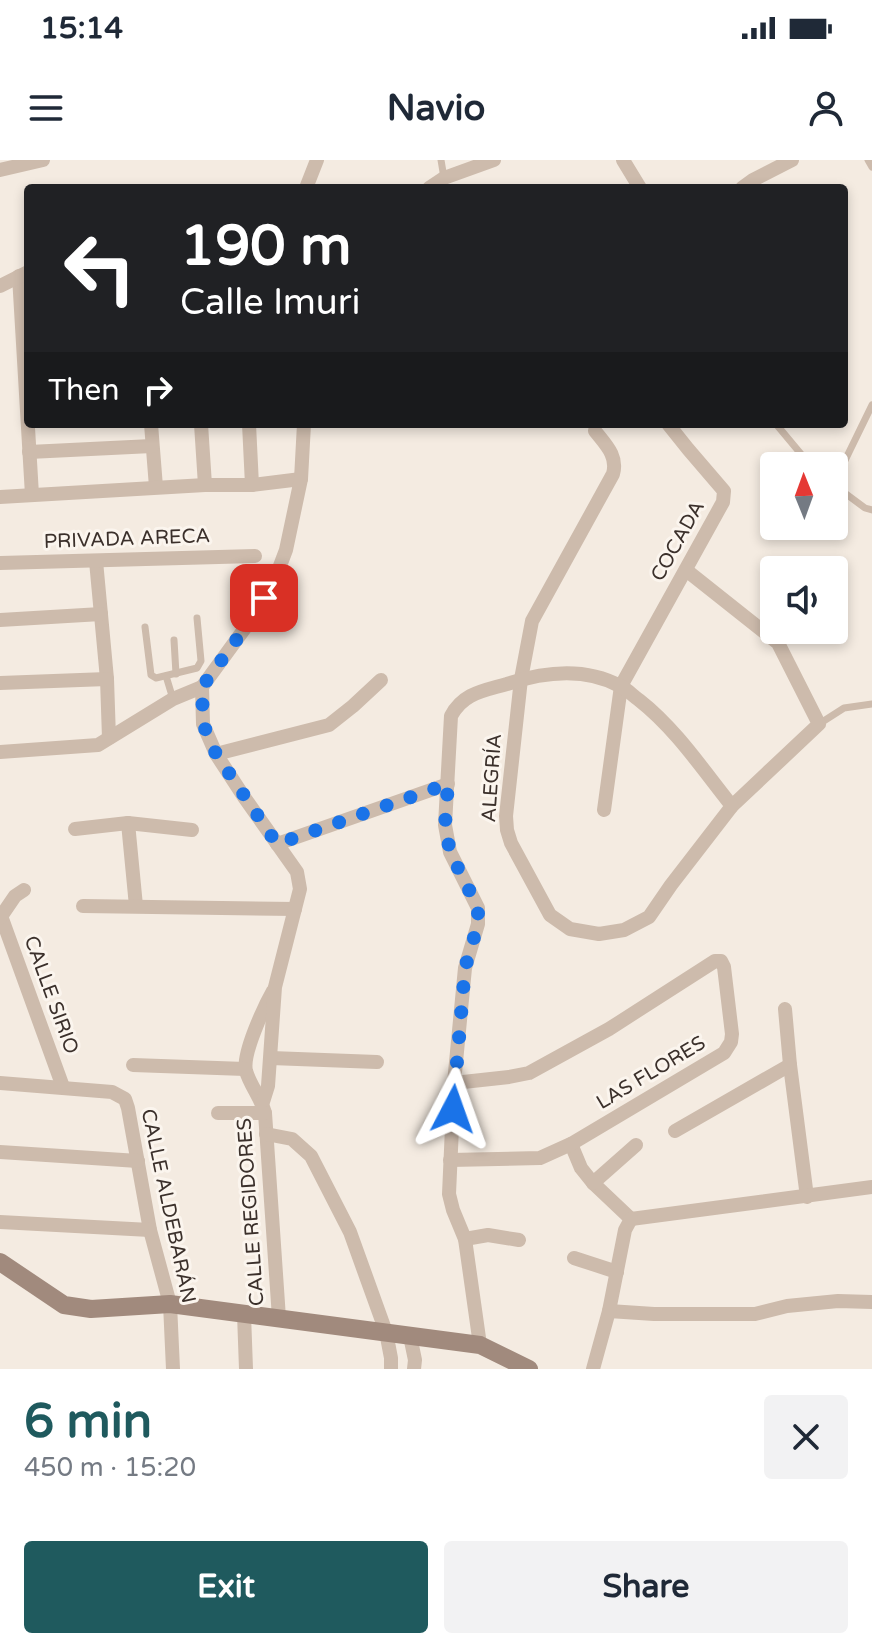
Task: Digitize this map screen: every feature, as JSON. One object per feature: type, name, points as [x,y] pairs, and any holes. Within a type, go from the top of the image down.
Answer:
[{"type":"main road","points":[[0,1262],[64,1305],[91,1309],[170,1304],[386,1332],[480,1345],[529,1369]]},
{"type":"street","points":[[0,170],[43,160]]},
{"type":"street","points":[[308,184],[317,160]]},
{"type":"street","points":[[435,184],[494,160]]},
{"type":"street","points":[[623,160],[638,184]]},
{"type":"street","points":[[748,184],[792,160]]},
{"type":"street","points":[[0,286],[24,274],[24,299]]},
{"type":"street","points":[[28,428],[32,495]]},
{"type":"street","points":[[151,428],[156,487]]},
{"type":"street","points":[[201,428],[205,485]]},
{"type":"street","points":[[249,428],[252,485]]},
{"type":"street","points":[[0,752],[98,745],[173,699],[202,687],[253,617],[275,579],[286,550],[301,479],[304,428]]},
{"type":"street","name":"COCADA","points":[[621,686],[723,502],[724,491],[671,428]]},
{"type":"street","name":"ALEGRÍA","points":[[595,431],[614,456],[616,464],[532,621],[521,679],[506,816],[511,843],[550,915],[570,929],[599,934],[624,930],[649,917],[732,806],[819,724]]},
{"type":"street","points":[[29,452],[152,446]]},
{"type":"street","points":[[0,497],[156,487],[252,485],[301,479]]},
{"type":"street","name":"PRIVADA ARECA","points":[[0,563],[255,556]]},
{"type":"street","points":[[96,561],[109,738]]},
{"type":"street","points":[[686,570],[760,621]]},
{"type":"street","points":[[0,620],[101,614]]},
{"type":"street","points":[[784,644],[819,724]]},
{"type":"street","points":[[480,1345],[465,1239],[449,1194],[454,1083],[465,968],[478,924],[478,908],[450,852],[445,825],[451,716],[458,702],[521,679],[556,672],[592,676],[621,686],[660,717],[732,806]]},
{"type":"street","points":[[0,683],[107,679]]},
{"type":"street","points":[[216,754],[329,725],[381,680]]},
{"type":"street","points":[[604,810],[621,686]]},
{"type":"street","name":"CALLE REGIDORES","points":[[202,687],[203,724],[216,754],[297,872],[300,889],[275,987],[271,1058],[264,1108],[279,1318]]},
{"type":"street","points":[[277,844],[448,784]]},
{"type":"street","points":[[128,823],[136,906]]},
{"type":"street","points":[[75,829],[128,823],[192,830]]},
{"type":"street","points":[[1,917],[15,896],[24,890]]},
{"type":"street","points":[[83,906],[295,909]]},
{"type":"street","name":"CALLE SIRIO","points":[[1,917],[63,1087]]},
{"type":"street","name":"LAS FLORES","points":[[450,1160],[540,1158],[571,1144],[724,1053],[732,1034],[724,967],[721,961],[715,961],[609,1029],[529,1073],[454,1083]]},
{"type":"street","name":"CALLE REGIDORES","points":[[264,1108],[245,1069],[262,1010],[275,987]]},
{"type":"street","points":[[785,1009],[807,1197]]},
{"type":"street","points":[[271,1058],[377,1062]]},
{"type":"street","points":[[133,1065],[245,1069]]},
{"type":"street","points":[[675,1131],[790,1065]]},
{"type":"street","points":[[0,1083],[63,1087]]},
{"type":"street","name":"CALLE ALDEBARÁN","points":[[63,1087],[112,1092],[125,1099],[150,1230],[170,1304],[173,1369]]},
{"type":"street","points":[[218,1113],[264,1108]]},
{"type":"street","points":[[266,1134],[292,1139],[311,1156],[350,1232],[386,1332],[391,1369]]},
{"type":"street","points":[[571,1144],[581,1168],[593,1183],[631,1219]]},
{"type":"street","points":[[593,1183],[636,1145]]},
{"type":"street","points":[[0,1152],[138,1161]]},
{"type":"street","points":[[631,1219],[872,1187]]},
{"type":"street","points":[[593,1369],[609,1311],[625,1230],[631,1219]]},
{"type":"street","points":[[0,1222],[150,1230]]},
{"type":"street","points":[[465,1239],[488,1235],[519,1240]]},
{"type":"street","points":[[574,1258],[617,1272]]},
{"type":"street","points":[[609,1311],[755,1314],[787,1306],[838,1301],[872,1302]]},
{"type":"street","points":[[244,1314],[246,1369]]},
{"type":"street","points":[[410,1336],[414,1369]]},
{"type":"lane","points":[[441,160],[444,178]]},
{"type":"lane","points":[[868,160],[872,167]]},
{"type":"lane","points":[[848,455],[872,405]]},
{"type":"lane","points":[[779,428],[799,452]]},
{"type":"lane","points":[[848,495],[872,510]]},
{"type":"lane","points":[[145,627],[151,675],[156,678],[197,668],[201,661],[197,618]]},
{"type":"lane","points":[[174,640],[176,674]]},
{"type":"lane","points":[[166,676],[173,699]]},
{"type":"lane","name":"ALEGRÍA","points":[[819,724],[844,708],[872,704]]},
{"type":"route","points":[[264,598],[202,687],[203,724],[216,754],[277,844],[448,784],[445,825],[450,852],[478,908],[478,924],[465,968],[453,1109]]}]
